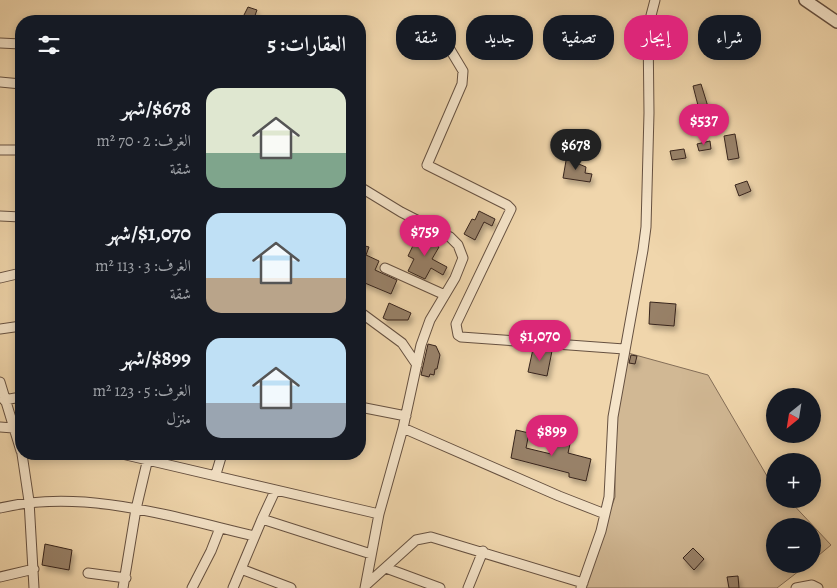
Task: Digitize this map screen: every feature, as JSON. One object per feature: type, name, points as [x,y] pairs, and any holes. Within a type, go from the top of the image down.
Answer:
[{"type":"street","points":[[365,586],[411,544],[423,538],[444,540],[483,551],[582,585],[605,514],[611,487],[613,417],[646,228],[649,106],[648,27],[655,0]]},
{"type":"street","points":[[805,0],[837,22]]},
{"type":"street","points":[[0,43],[15,44]]},
{"type":"street","points":[[456,59],[463,71],[462,84],[427,165],[507,205],[511,209],[456,324],[458,335],[461,337],[624,349]]},
{"type":"street","points":[[0,82],[15,83]]},
{"type":"street","points":[[0,150],[15,150]]},
{"type":"street","points":[[365,586],[379,514],[403,428],[425,332],[455,278],[463,258],[458,245],[450,237],[401,212],[366,191]]},
{"type":"street","points":[[0,216],[15,217]]},
{"type":"street","points":[[384,268],[445,295]]},
{"type":"street","points":[[0,278],[15,274]]},
{"type":"street","points":[[366,316],[402,343],[417,366]]},
{"type":"street","points":[[0,329],[15,327]]},
{"type":"street","points":[[0,382],[15,433]]},
{"type":"street","points":[[4,400],[15,398]]},
{"type":"street","points":[[366,408],[406,416]]},
{"type":"street","points":[[0,427],[13,428]]},
{"type":"street","points":[[403,428],[605,514]]},
{"type":"street","points":[[23,460],[29,501],[34,588]]},
{"type":"street","points":[[123,588],[136,509],[147,460]]},
{"type":"street","points":[[163,460],[275,491],[379,514]]},
{"type":"street","points":[[216,474],[220,460]]},
{"type":"street","points":[[233,588],[275,491]]},
{"type":"street","points":[[0,508],[29,501],[84,503],[136,509],[254,536]]},
{"type":"street","points":[[262,518],[371,554]]},
{"type":"street","points":[[192,588],[215,543],[220,528]]},
{"type":"street","points":[[468,588],[483,551]]},
{"type":"street","points":[[386,568],[440,588]]},
{"type":"street","points":[[241,569],[291,588]]},
{"type":"street","points":[[0,577],[34,570]]},
{"type":"street","points":[[88,573],[126,578]]},
{"type":"street","points":[[796,588],[812,586],[818,588]]},
{"type":"shaded area","points":[[628,353],[708,375],[766,474],[766,508],[796,508],[806,518],[766,518],[766,573],[796,573],[777,588],[583,588],[615,497],[615,418]]},
{"type":"shaded area","points":[[821,534],[831,545],[821,553]]},
{"type":"building","points":[[248,7],[257,10],[255,15],[244,15]]},
{"type":"building","points":[[701,84],[709,110],[700,113],[693,86]]},
{"type":"building","points":[[735,134],[739,158],[728,160],[724,136]]},
{"type":"building","points":[[710,141],[711,149],[699,151],[697,144]]},
{"type":"building","points":[[684,149],[686,158],[672,160],[670,151]]},
{"type":"building","points":[[567,155],[575,157],[574,162],[586,167],[585,173],[592,174],[590,182],[563,178]]},
{"type":"building","points":[[747,181],[751,191],[739,196],[735,185]]},
{"type":"building","points":[[479,211],[495,219],[492,226],[484,222],[475,240],[464,234],[472,219],[475,220]]},
{"type":"building","points":[[420,231],[433,237],[431,242],[439,247],[432,259],[447,267],[443,275],[431,268],[425,279],[408,271],[414,259],[408,256]]},
{"type":"building","points":[[366,255],[379,261],[375,270],[397,280],[391,294],[366,284]]},
{"type":"building","points":[[650,302],[676,304],[674,326],[649,324]]},
{"type":"building","points":[[389,303],[411,313],[408,320],[387,320],[383,318]]},
{"type":"building","points":[[428,344],[436,346],[440,355],[434,375],[430,374],[429,377],[421,375]]},
{"type":"building","points":[[533,349],[552,351],[547,376],[528,372]]},
{"type":"building","points":[[631,355],[637,356],[635,364],[629,363]]},
{"type":"building","points":[[516,430],[529,433],[526,448],[551,454],[554,441],[570,444],[568,453],[591,459],[586,481],[569,477],[569,473],[511,458]]},
{"type":"building","points":[[45,544],[72,550],[69,570],[42,565]]},
{"type":"building","points":[[693,548],[704,559],[694,570],[683,558]]},
{"type":"building","points":[[738,576],[739,588],[729,588],[727,577]]}]
